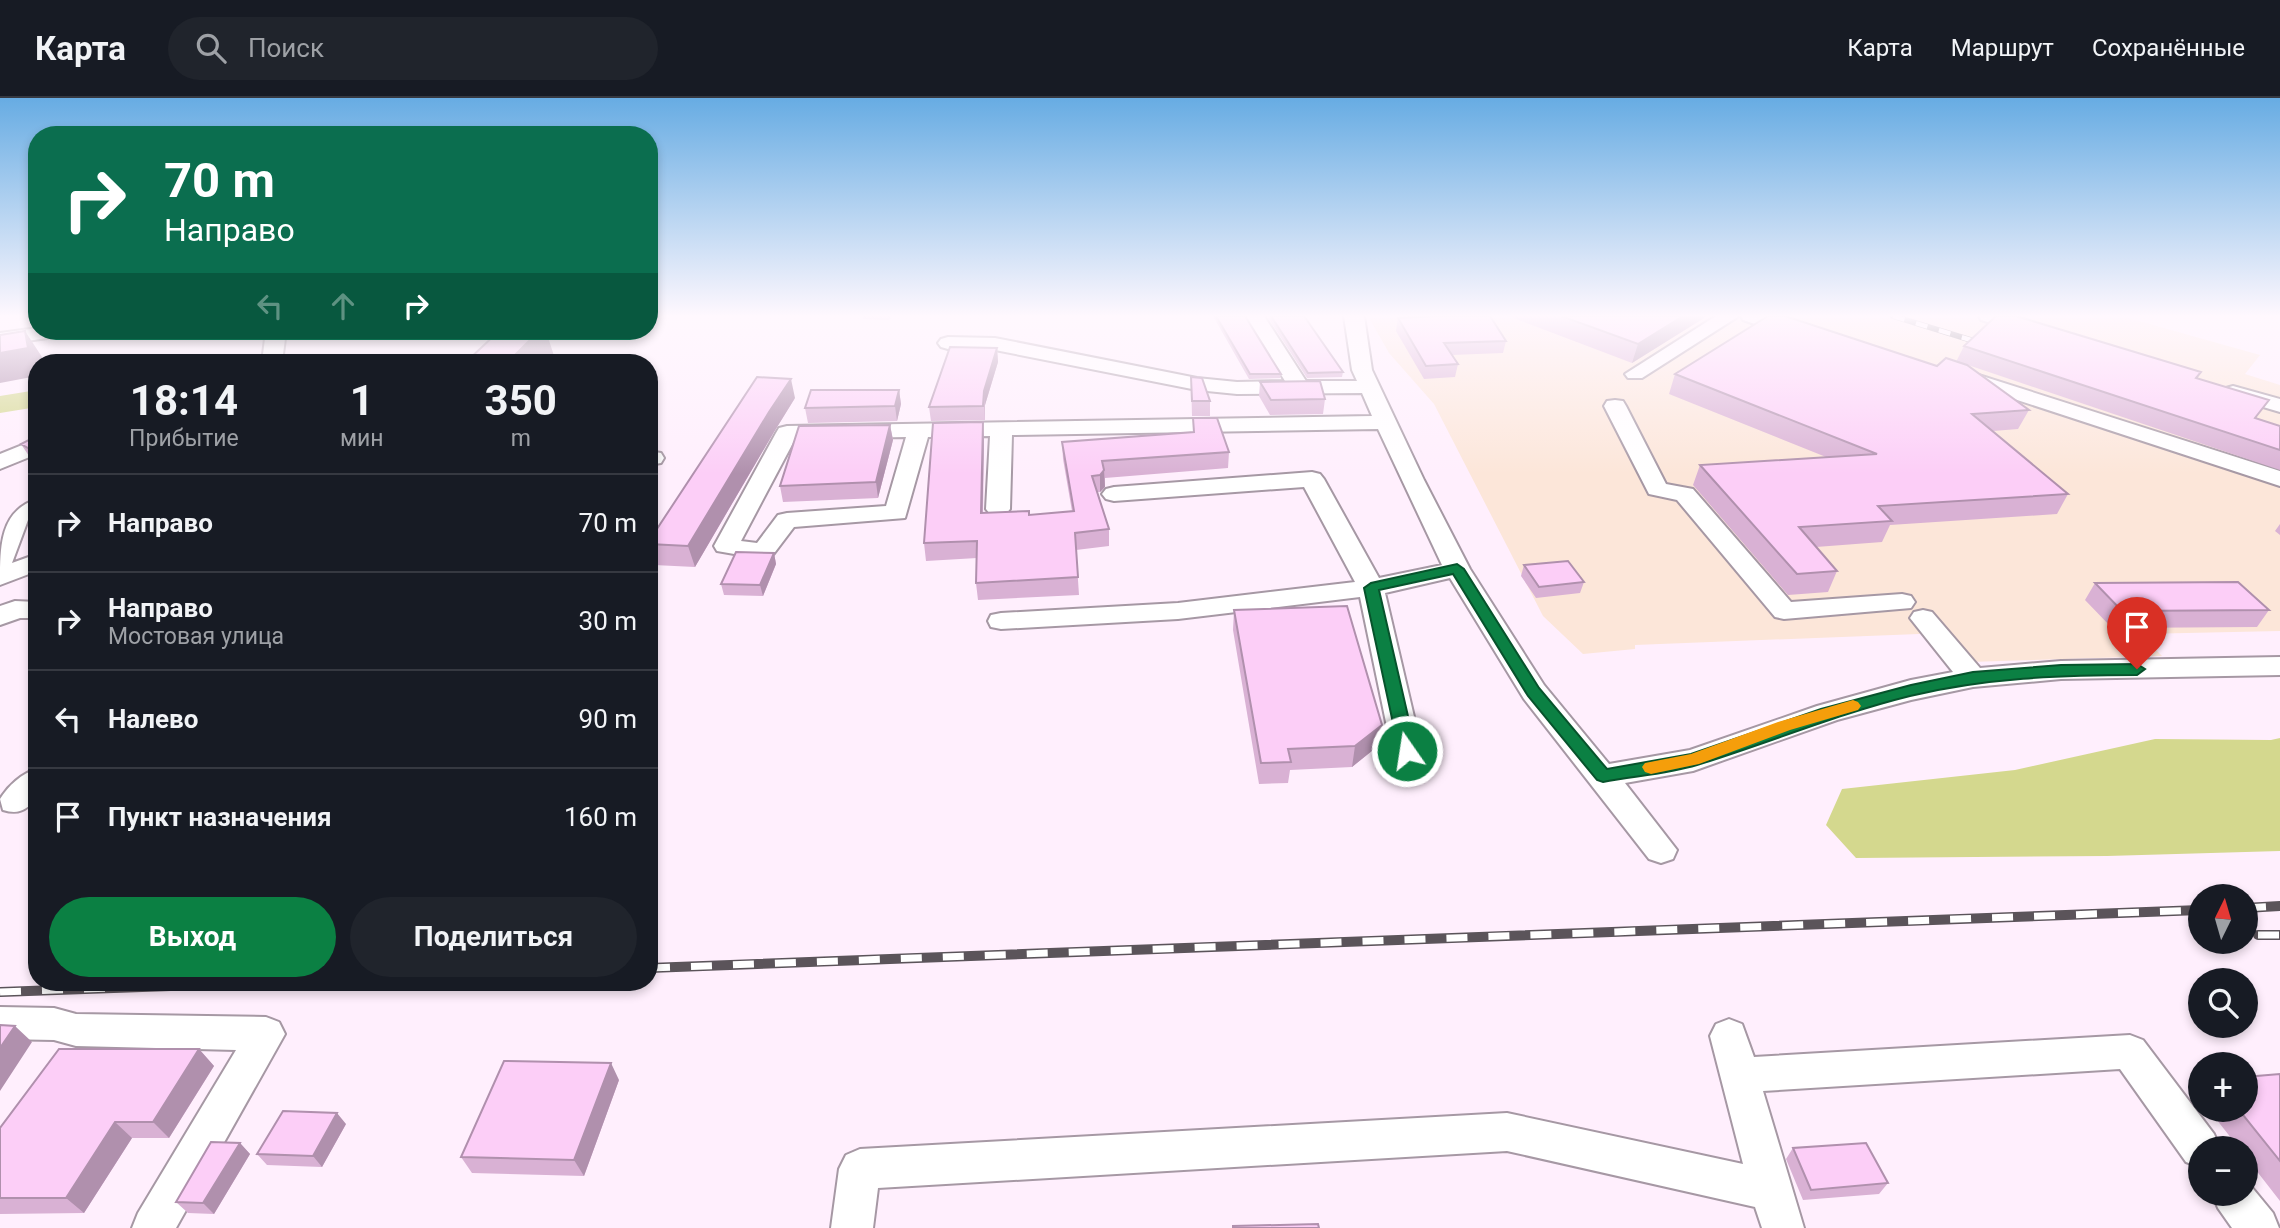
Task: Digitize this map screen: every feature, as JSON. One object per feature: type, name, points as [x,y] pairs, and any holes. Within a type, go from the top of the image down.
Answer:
[{"type":"street","points":[[1120,369],[1197,384],[1237,388],[1369,387]]},
{"type":"street","points":[[1287,369],[1298,387]]},
{"type":"street","points":[[1363,369],[1385,422],[1457,569],[1534,692],[1661,850]]},
{"type":"street","points":[[1635,374],[1644,369]]},
{"type":"street","points":[[1944,370],[2280,479]]},
{"type":"street","points":[[2214,386],[2280,406]]},
{"type":"street","points":[[1615,406],[1657,489],[1685,494],[1784,611],[1912,610],[1973,678]]},
{"type":"street","points":[[919,431],[896,513],[787,520],[762,551],[726,546],[787,433],[1385,422]]},
{"type":"street","points":[[998,509],[1001,430]]},
{"type":"street","points":[[0,462],[28,450]]},
{"type":"street","points":[[1114,494],[1312,479],[1371,588],[1407,751]]},
{"type":"street","points":[[18,509],[1,561],[28,562]]},
{"type":"street","points":[[1001,621],[1178,611],[1371,588],[1457,569]]},
{"type":"street","points":[[1603,776],[1693,760],[1827,713],[1911,690],[1973,678],[2061,670],[2280,666]]},
{"type":"street","points":[[14,802],[28,789]]},
{"type":"street","points":[[0,1023],[54,1024],[76,1030],[266,1034],[153,1228]]},
{"type":"street","points":[[53,1061],[76,1030]]},
{"type":"street","points":[[1730,1036],[1770,1190],[1783,1228]]},
{"type":"street","points":[[1741,1075],[2130,1052],[2191,1136]]},
{"type":"street","points":[[852,1228],[860,1169],[1507,1132],[1770,1190]]},
{"type":"street","points":[[2242,1206],[2258,1228]]},
{"type":"shaded area","points":[[1403,369],[2249,369],[2245,374],[2280,385],[2280,631],[2140,634],[2162,656],[1969,662],[1944,633],[1635,645],[1635,649],[1583,654],[1543,616],[1434,404]]},
{"type":"green space","points":[[28,391],[28,408],[0,413],[0,396]]},
{"type":"green space","points":[[2280,738],[2280,851],[2107,856],[1856,858],[1826,825],[1842,789],[2015,770],[2155,739]]},
{"type":"building","points":[[942,369],[991,369],[983,406],[929,407]]},
{"type":"building","points":[[1247,369],[1278,369],[1281,374],[1250,374]]},
{"type":"building","points":[[1305,369],[1341,369],[1343,372],[1308,373]]},
{"type":"building","points":[[1683,369],[1972,369],[2029,410],[1972,414],[2068,494],[1878,506],[1892,521],[1799,527],[1837,571],[1797,574],[1700,465],[1877,454],[1675,374]]},
{"type":"building","points":[[2033,369],[2190,369],[2201,372],[2196,378],[2269,400],[2255,418],[2280,426],[2280,450]]},
{"type":"building","points":[[757,377],[791,379],[688,546],[658,544],[658,527]]},
{"type":"building","points":[[1191,377],[1202,378],[1210,401],[1192,401]]},
{"type":"building","points":[[1320,381],[1325,399],[1271,400],[1260,382]]},
{"type":"building","points":[[811,390],[899,390],[895,406],[805,408]]},
{"type":"building","points":[[1193,418],[1217,418],[1229,452],[1102,461],[1104,470],[1100,475],[1092,476],[1109,529],[1075,533],[1078,577],[976,583],[977,541],[924,543],[933,423],[983,422],[981,513],[1029,511],[1029,515],[1074,511],[1062,442],[1194,432]]},
{"type":"building","points":[[890,425],[876,482],[780,486],[799,426]]},
{"type":"building","points":[[736,552],[774,553],[760,585],[721,584]]},
{"type":"building","points":[[1568,561],[1584,582],[1539,587],[1524,565]]},
{"type":"building","points":[[2238,582],[2269,610],[2122,611],[2095,583]]},
{"type":"building","points":[[1347,606],[1382,725],[1355,746],[1288,749],[1291,762],[1261,763],[1234,610]]},
{"type":"building","points":[[0,1025],[15,1026],[0,1048]]},
{"type":"building","points":[[59,1049],[199,1049],[153,1122],[115,1122],[66,1198],[0,1198],[0,1128]]},
{"type":"building","points":[[504,1061],[611,1063],[574,1160],[461,1157]]},
{"type":"building","points":[[2280,1074],[2280,1161],[2249,1122],[2258,1122],[2258,1076]]},
{"type":"building","points":[[283,1111],[337,1113],[313,1156],[257,1154]]},
{"type":"building","points":[[211,1142],[240,1143],[203,1203],[176,1202]]},
{"type":"building","points":[[1866,1143],[1888,1183],[1811,1190],[1793,1148]]},
{"type":"building","points":[[1318,1224],[1319,1228],[1233,1228],[1233,1226]]},
{"type":"railway","points":[[2258,907],[2280,906]]},
{"type":"railway","points":[[658,968],[2188,910]]},
{"type":"railway","points":[[2258,935],[2280,935]]},
{"type":"railway","points":[[0,992],[28,991]]},
{"type":"slow traffic","points":[[1651,767],[1693,760],[1784,726],[1853,706]]},
{"type":"route","points":[[1407,751],[1371,588],[1457,569],[1511,658],[1550,715],[1603,776],[1693,760],[1784,726],[1911,690],[2001,674],[2137,669]]}]
